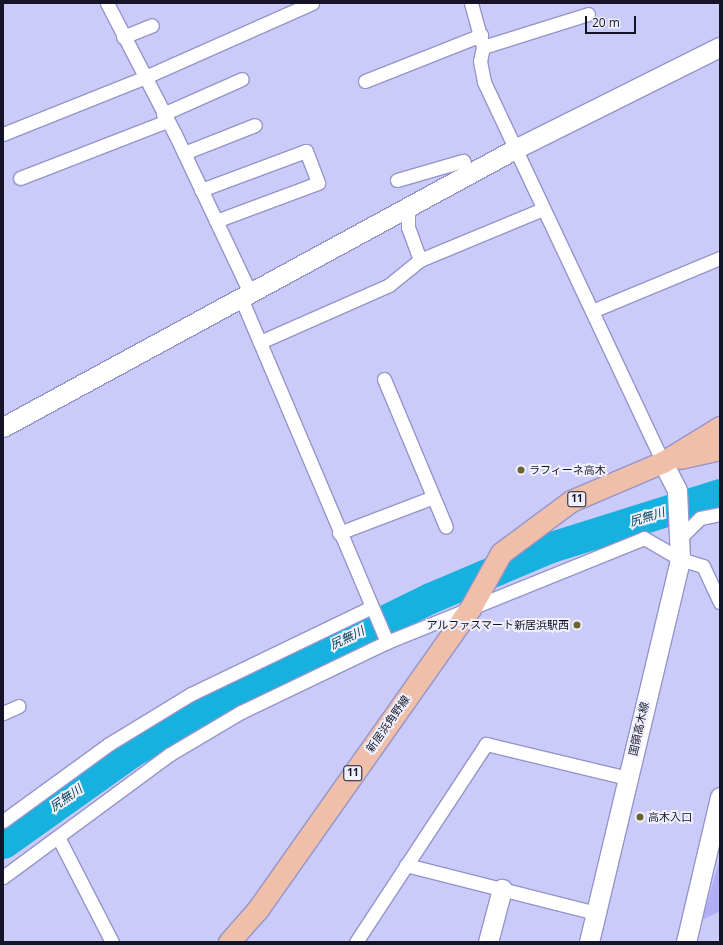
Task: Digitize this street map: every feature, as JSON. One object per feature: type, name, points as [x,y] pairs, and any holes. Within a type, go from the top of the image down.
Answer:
[{"type":"main road","name":"11","points":[[472,605],[501,553],[571,501],[663,462],[720,427]]},
{"type":"main road","name":"11","points":[[663,462],[720,449]]},
{"type":"main road","name":"新居浜角野線","points":[[229,942],[258,909],[472,605]]},
{"type":"street","points":[[107,3],[143,78],[184,152],[216,221],[246,295],[260,342],[371,610],[385,638]]},
{"type":"street","points":[[3,134],[143,78],[312,3]]},
{"type":"street","points":[[471,3],[482,41],[480,61],[484,82],[663,462]]},
{"type":"street","points":[[366,81],[482,41],[588,14]]},
{"type":"street","points":[[123,38],[152,25]]},
{"type":"street","points":[[3,427],[469,176],[515,149],[720,47]]},
{"type":"street","points":[[20,178],[165,117],[242,79]]},
{"type":"street","points":[[184,152],[255,125]]},
{"type":"street","points":[[201,190],[306,150],[318,183],[216,221]]},
{"type":"street","points":[[397,180],[463,161],[469,176]]},
{"type":"street","points":[[408,208],[408,227],[420,260]]},
{"type":"street","points":[[260,342],[389,286],[420,260],[544,209]]},
{"type":"street","points":[[592,311],[720,258]]},
{"type":"street","points":[[384,379],[431,498],[446,527]]},
{"type":"street","name":"国領高木線","points":[[589,942],[680,559],[682,536],[681,515],[677,490],[663,462]]},
{"type":"street","points":[[339,532],[431,498]]},
{"type":"street","points":[[682,536],[700,518],[720,514]]},
{"type":"street","points":[[3,877],[170,754],[241,712],[385,638],[644,538],[680,559],[703,566],[720,602]]},
{"type":"street","points":[[3,821],[109,744],[190,694],[371,610]]},
{"type":"street","points":[[3,713],[19,706]]},
{"type":"street","points":[[356,942],[486,744],[628,778]]},
{"type":"street","points":[[686,942],[720,797]]},
{"type":"street","points":[[58,837],[112,942]]},
{"type":"street","points":[[406,865],[596,913]]},
{"type":"street","points":[[488,942],[502,889]]},
{"type":"shaded area","points":[[720,858],[720,911],[702,920]]},
{"type":"waterway","name":"尻無川","points":[[3,843],[131,752],[238,692],[430,598],[551,547],[720,494]]},
{"type":"place","name":"ラフィーネ高木","points":[[521,470]]},
{"type":"place","name":"アルファスマート新居浜駅西","points":[[577,625]]},
{"type":"place","name":"高木入口","points":[[640,817]]}]
